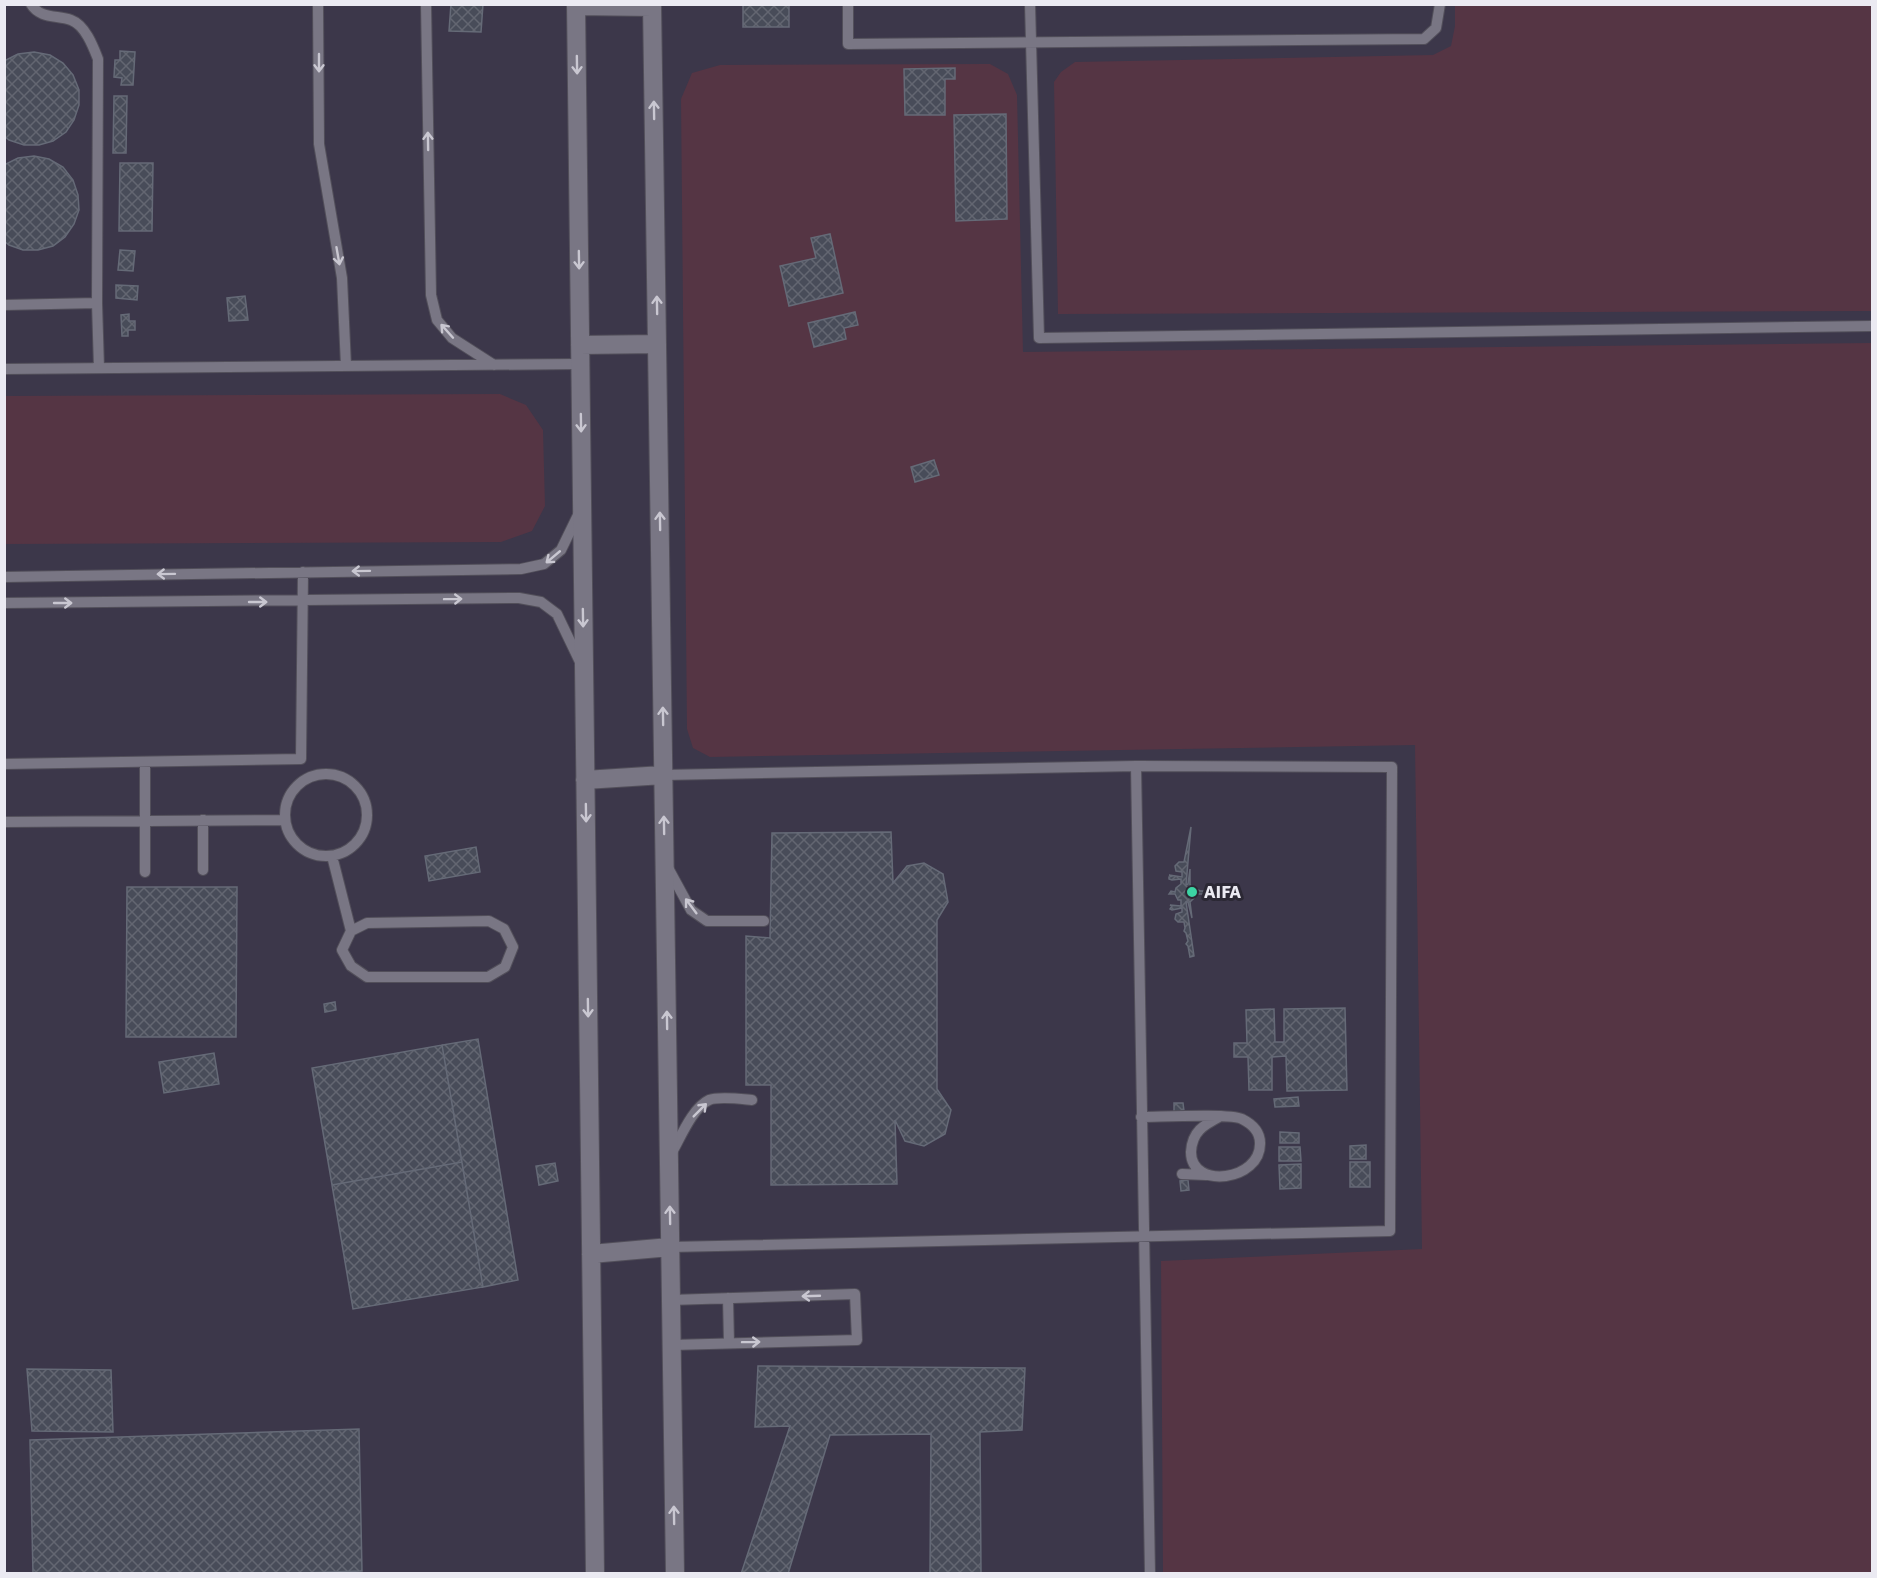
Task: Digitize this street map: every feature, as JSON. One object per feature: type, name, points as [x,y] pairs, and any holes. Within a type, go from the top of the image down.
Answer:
[{"type":"street","points":[[595,1574],[576,5],[652,5],[675,1574]]},
{"type":"street","points":[[580,345],[657,344]]},
{"type":"street","points":[[585,780],[663,775]]},
{"type":"street","points":[[591,1254],[670,1247]]},
{"type":"lane","points":[[31,4],[45,16],[73,20],[90,38],[98,59],[99,368]]},
{"type":"lane","points":[[318,4],[319,144],[342,278],[346,366]]},
{"type":"lane","points":[[426,4],[430,295],[437,320],[452,338],[495,365]]},
{"type":"lane","points":[[848,4],[848,44],[1424,39],[1436,28],[1440,4]]},
{"type":"lane","points":[[1030,4],[1040,338],[1872,326]]},
{"type":"lane","points":[[4,305],[97,303]]},
{"type":"lane","points":[[4,369],[580,364]]},
{"type":"lane","points":[[4,577],[521,569],[544,564],[561,550],[582,507]]},
{"type":"lane","points":[[303,572],[301,759],[314,775]]},
{"type":"lane","points":[[4,603],[519,598],[541,602],[557,614],[584,670]]},
{"type":"lane","points":[[4,764],[301,759]]},
{"type":"lane","points":[[145,762],[145,872]]},
{"type":"lane","points":[[1136,765],[1150,1574]]},
{"type":"lane","points":[[663,775],[1136,765],[1392,767],[1390,1231],[670,1247]]},
{"type":"lane","points":[[335,774],[354,783],[363,795],[368,808],[368,822],[363,834],[344,852],[332,856],[318,856],[306,851],[288,832],[285,820],[285,806],[291,792],[301,782],[314,775],[335,774]]},
{"type":"lane","points":[[203,820],[203,870]]},
{"type":"lane","points":[[4,822],[285,820]]},
{"type":"lane","points":[[332,856],[351,931],[342,950],[351,966],[368,977],[488,977],[505,967],[513,946],[504,929],[489,921],[367,923],[351,931]]},
{"type":"lane","points":[[665,863],[691,910],[707,921],[764,921]]},
{"type":"lane","points":[[669,1157],[695,1112],[710,1100],[752,1100]]},
{"type":"lane","points":[[1208,1175],[1194,1165],[1191,1158],[1193,1138],[1200,1128],[1221,1116]]},
{"type":"lane","points":[[1141,1117],[1235,1116],[1253,1125],[1258,1133],[1260,1141],[1257,1158],[1252,1165],[1241,1172],[1217,1177],[1182,1174]]},
{"type":"lane","points":[[671,1300],[855,1294],[856,1340],[672,1345]]},
{"type":"lane","points":[[728,1298],[729,1343]]},
{"type":"shaded area","points":[[5,5],[1872,5],[1872,1573],[5,1574]]},
{"type":"shaded area","points":[[1455,5],[1872,5],[1872,311],[1058,314],[1054,82],[1061,72],[1075,62],[1433,55],[1451,46],[1455,26]]},
{"type":"shaded area","points":[[990,64],[1008,74],[1017,95],[1023,352],[1872,343],[1872,1573],[1163,1573],[1161,1261],[1422,1249],[1415,745],[710,757],[693,748],[687,729],[681,99],[692,73],[720,65]]},
{"type":"shaded area","points":[[500,394],[526,405],[543,430],[545,506],[532,531],[501,542],[5,544],[5,396]]},
{"type":"building","points":[[451,4],[483,4],[481,32],[449,31]]},
{"type":"building","points":[[743,4],[789,4],[789,27],[743,27]]},
{"type":"building","points":[[120,51],[135,52],[133,85],[121,85],[122,78],[114,77],[115,60],[120,60]]},
{"type":"building","points":[[34,52],[50,55],[63,63],[73,75],[79,90],[79,105],[74,120],[66,132],[53,141],[39,145],[24,145],[4,136],[4,61],[18,54]]},
{"type":"building","points":[[955,68],[955,79],[945,79],[945,115],[905,115],[904,69]]},
{"type":"building","points":[[114,96],[127,96],[126,153],[113,153]]},
{"type":"building","points":[[1006,114],[1007,219],[956,221],[954,115]]},
{"type":"building","points":[[34,156],[49,159],[63,167],[73,180],[78,195],[79,210],[74,224],[65,237],[53,246],[38,250],[23,250],[4,241],[4,165],[18,158]]},
{"type":"building","points":[[120,163],[153,163],[152,231],[119,231]]},
{"type":"building","points":[[830,234],[843,293],[789,306],[780,266],[816,258],[811,238]]},
{"type":"building","points":[[120,250],[135,251],[133,271],[118,270]]},
{"type":"building","points":[[116,285],[138,286],[137,300],[116,298]]},
{"type":"building","points":[[245,296],[248,320],[229,321],[227,298]]},
{"type":"building","points":[[855,312],[858,325],[844,328],[846,339],[814,347],[808,323]]},
{"type":"building","points":[[129,314],[129,321],[135,321],[135,330],[128,330],[128,336],[122,336],[121,315]]},
{"type":"building","points":[[934,460],[939,475],[915,482],[911,467]]},
{"type":"building","name":"AIFA","points":[[1191,827],[1186,885],[1190,869],[1190,885],[1200,891],[1214,891],[1214,894],[1196,894],[1190,902],[1192,918],[1188,902],[1186,902],[1194,956],[1190,957],[1184,922],[1178,922],[1175,919],[1176,914],[1182,912],[1182,908],[1170,909],[1172,906],[1170,905],[1181,906],[1181,900],[1178,900],[1175,894],[1169,894],[1171,891],[1175,892],[1181,884],[1181,879],[1169,879],[1172,876],[1169,875],[1182,877],[1182,872],[1176,871],[1175,866],[1179,862],[1184,862]]},
{"type":"building","points":[[891,832],[893,883],[907,866],[924,863],[943,874],[948,902],[937,920],[937,1089],[951,1110],[945,1134],[924,1146],[905,1141],[895,1120],[897,1184],[771,1185],[771,1085],[746,1085],[746,936],[770,938],[772,833]]},
{"type":"building","points":[[476,847],[480,872],[429,881],[425,856]]},
{"type":"building","points":[[127,887],[237,887],[236,1037],[126,1037]]},
{"type":"building","points":[[335,1002],[336,1010],[325,1012],[324,1004]]},
{"type":"building","points":[[1345,1008],[1347,1090],[1287,1091],[1286,1056],[1272,1057],[1272,1090],[1249,1090],[1248,1057],[1234,1057],[1234,1043],[1247,1043],[1246,1010],[1274,1009],[1275,1042],[1284,1042],[1284,1009]]},
{"type":"building","points":[[478,1039],[518,1280],[483,1287],[442,1045]]},
{"type":"building","points":[[442,1045],[462,1162],[332,1185],[312,1068]]},
{"type":"building","points":[[214,1053],[219,1084],[164,1093],[159,1062]]},
{"type":"building","points":[[1298,1097],[1299,1106],[1275,1107],[1274,1099]]},
{"type":"building","points":[[1174,1103],[1183,1103],[1184,1111],[1174,1112]]},
{"type":"building","points":[[1280,1132],[1299,1133],[1299,1143],[1280,1143]]},
{"type":"building","points":[[1366,1145],[1366,1159],[1350,1159],[1350,1146]]},
{"type":"building","points":[[1279,1147],[1300,1147],[1301,1161],[1279,1161]]},
{"type":"building","points":[[462,1162],[483,1287],[353,1309],[332,1185]]},
{"type":"building","points":[[1350,1162],[1370,1162],[1370,1187],[1350,1187]]},
{"type":"building","points":[[555,1163],[558,1181],[539,1185],[536,1166]]},
{"type":"building","points":[[1301,1164],[1301,1188],[1280,1189],[1279,1165]]},
{"type":"building","points":[[1188,1180],[1189,1190],[1181,1191],[1180,1181]]},
{"type":"building","points":[[758,1366],[1025,1368],[1022,1430],[980,1432],[981,1574],[930,1574],[931,1434],[830,1435],[788,1574],[741,1574],[790,1426],[755,1427]]},
{"type":"building","points":[[27,1369],[111,1370],[113,1432],[32,1431]]},
{"type":"building","points":[[359,1429],[362,1571],[272,1574],[33,1574],[30,1440]]},
{"type":"place","name":"AIFA","points":[[1192,892]]}]
